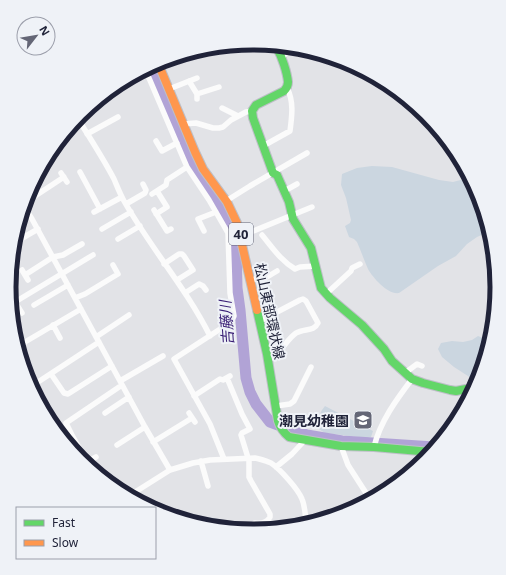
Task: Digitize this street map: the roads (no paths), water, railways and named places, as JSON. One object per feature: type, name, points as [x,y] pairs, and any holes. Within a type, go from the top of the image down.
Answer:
[{"type":"main road","points":[[286,54],[287,88],[256,105],[252,111],[253,118],[273,173],[277,175],[289,202],[293,219],[311,248],[321,288],[340,308],[350,314],[362,325],[392,361],[408,376],[423,383],[450,390],[456,391],[467,389]]},
{"type":"main road","name":"松山東部環状線","points":[[161,70],[192,148],[201,166],[236,218],[260,321],[278,421],[281,430],[289,437],[341,446],[375,444],[425,451]]},
{"type":"street","points":[[148,75],[187,167],[228,233],[230,293],[234,316],[231,322],[174,359],[210,424],[224,459]]},
{"type":"street","points":[[169,89],[197,78]]},
{"type":"street","points":[[189,81],[197,96],[219,87]]},
{"type":"street","points":[[263,146],[290,130],[292,102],[287,88]]},
{"type":"street","points":[[222,108],[238,116]]},
{"type":"street","points":[[183,124],[196,123],[213,128],[219,128],[223,127],[238,116],[252,111]]},
{"type":"street","points":[[88,134],[118,117]]},
{"type":"street","points":[[81,124],[114,179],[126,204],[164,264],[177,280],[201,318],[210,336]]},
{"type":"street","points":[[156,141],[162,151],[177,143]]},
{"type":"street","points":[[226,201],[307,153]]},
{"type":"street","points":[[171,229],[167,231],[155,212],[167,207],[155,192],[166,184],[167,180],[187,167]]},
{"type":"street","points":[[80,172],[100,209]]},
{"type":"street","points":[[34,197],[64,177]]},
{"type":"street","points":[[126,204],[146,193],[143,184]]},
{"type":"street","points":[[284,190],[298,184]]},
{"type":"street","points":[[94,212],[122,197]]},
{"type":"street","points":[[241,236],[312,206]]},
{"type":"street","points":[[102,229],[131,212]]},
{"type":"street","points":[[204,231],[198,219],[216,212]]},
{"type":"street","points":[[28,214],[38,229],[145,428],[170,470]]},
{"type":"street","points":[[118,239],[140,226]]},
{"type":"street","points":[[22,238],[38,229]]},
{"type":"street","points":[[262,235],[280,257],[295,269],[300,267],[316,266]]},
{"type":"street","points":[[28,280],[23,273],[53,257],[63,255],[82,244]]},
{"type":"street","points":[[164,264],[179,254],[184,256],[193,270],[177,280]]},
{"type":"street","points":[[17,301],[93,255]]},
{"type":"street","points":[[326,294],[351,271],[352,268],[360,264]]},
{"type":"street","points":[[75,298],[85,294],[118,274],[113,265]]},
{"type":"street","points":[[251,280],[267,277],[277,271]]},
{"type":"street","points":[[185,293],[199,284],[201,284],[206,290]]},
{"type":"street","points":[[34,305],[68,285]]},
{"type":"street","points":[[260,321],[303,299],[306,301],[318,323],[315,328],[304,330],[296,334],[273,357],[268,359]]},
{"type":"street","points":[[23,345],[25,342],[81,309]]},
{"type":"street","points":[[36,383],[122,324],[130,315]]},
{"type":"street","points":[[53,325],[60,338]]},
{"type":"street","points":[[79,449],[66,423],[73,415],[163,356]]},
{"type":"street","points":[[375,444],[382,425],[408,376],[417,364],[422,366]]},
{"type":"street","points":[[51,374],[64,393],[68,394],[112,366]]},
{"type":"street","points":[[276,406],[290,404],[294,401],[309,368]]},
{"type":"street","points":[[194,396],[220,379],[223,380],[228,377],[242,414],[250,429],[241,435],[249,461],[249,477],[270,514],[270,517],[266,522],[255,524]]},
{"type":"street","points":[[105,413],[129,397]]},
{"type":"street","points":[[153,442],[192,418]]},
{"type":"street","points":[[120,445],[145,428]]},
{"type":"street","points":[[276,467],[292,454],[305,440]]},
{"type":"street","points":[[341,446],[348,465],[368,495]]},
{"type":"street","points":[[91,460],[96,457]]},
{"type":"street","points":[[134,493],[170,470],[193,463],[224,459],[248,458],[262,460],[276,467],[296,488],[303,500],[306,518]]},
{"type":"street","points":[[201,461],[208,486]]},
{"type":"waterway","name":"吉藤川","points":[[154,73],[193,167],[219,206],[234,233],[236,244],[237,288],[246,378],[250,392],[256,404],[270,422],[307,435],[342,441],[429,447]]},
{"type":"place","name":"潮見幼稚園","points":[[363,420]]}]
